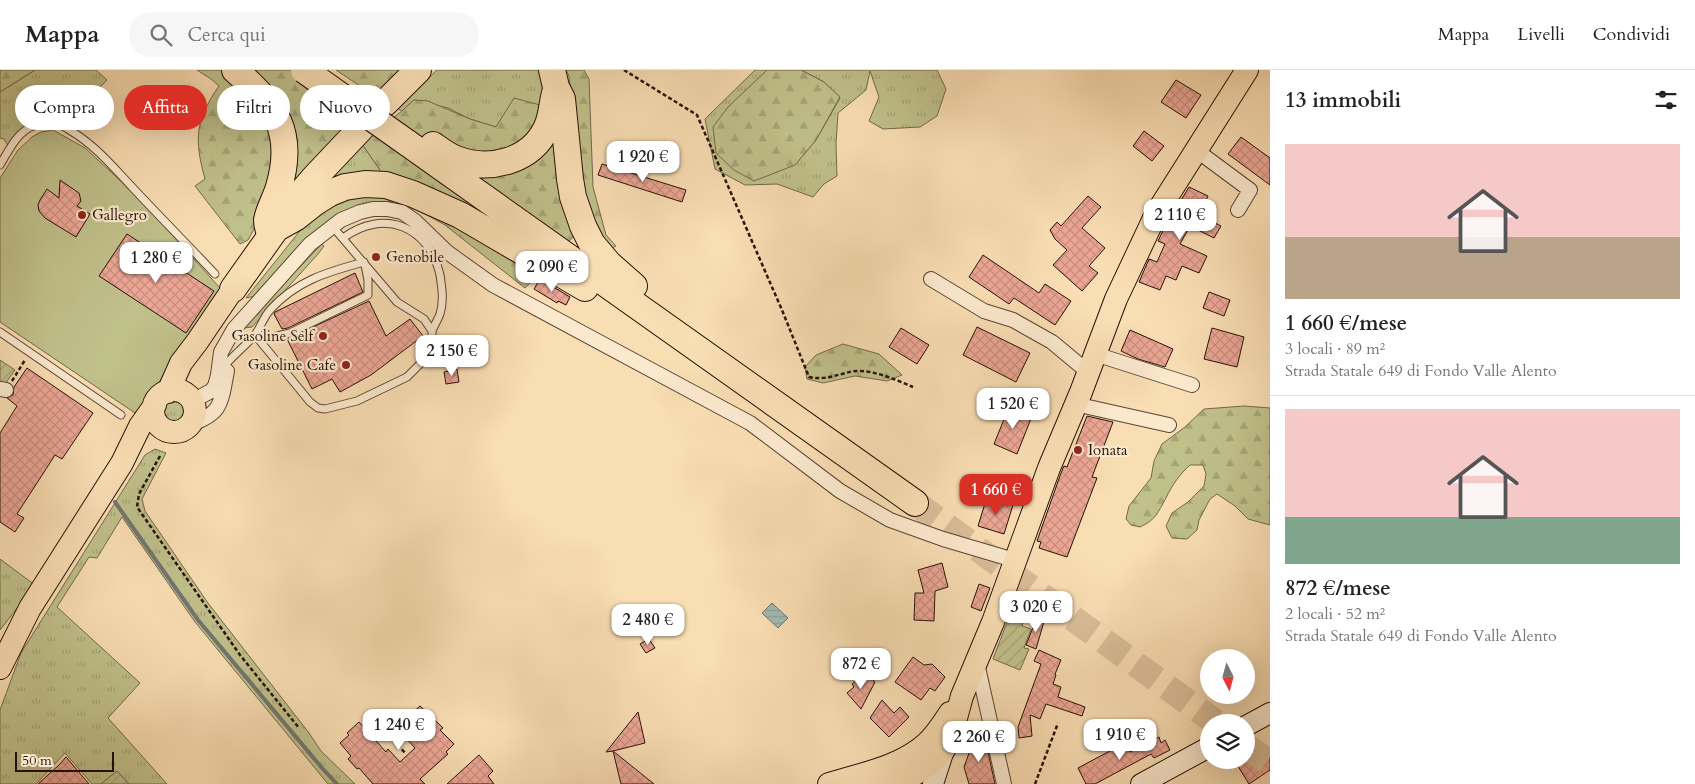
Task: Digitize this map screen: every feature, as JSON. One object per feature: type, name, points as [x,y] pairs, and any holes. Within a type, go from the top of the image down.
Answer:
[{"type":"highway","points":[[236,70],[256,88],[267,102],[282,128],[285,140],[284,166],[267,220],[273,232]]},
{"type":"highway","points":[[304,70],[915,503]]},
{"type":"highway","points":[[390,98],[418,70]]},
{"type":"highway","points":[[554,79],[562,99],[571,188],[583,226],[592,244],[609,264],[662,310],[679,336]]},
{"type":"highway","points":[[406,142],[427,142],[456,159],[480,164],[508,161],[521,156],[540,138],[551,115],[554,79]]},
{"type":"highway","points":[[224,282],[273,232],[314,178],[360,130]]},
{"type":"highway","points":[[273,232],[314,203],[330,193],[345,187],[365,184],[391,187],[413,194],[460,215],[600,296],[650,329],[679,336]]},
{"type":"main road","points":[[933,784],[953,729],[962,696],[993,622],[1049,468],[1116,299],[1156,214],[1247,70]]},
{"type":"main road","points":[[0,668],[30,608],[129,452],[140,426],[174,397],[186,378],[198,342],[224,282]]},
{"type":"main road","points":[[129,452],[160,439],[194,419],[195,408],[174,397]]},
{"type":"main road","points":[[174,397],[154,412],[155,419],[159,425],[181,428]]},
{"type":"main road","points":[[0,638],[30,608]]},
{"type":"main road","points":[[889,781],[908,757],[930,740],[962,696]]},
{"type":"main road","points":[[1255,721],[1270,713]]},
{"type":"main road","points":[[829,784],[889,781],[921,770],[944,750]]},
{"type":"main road","points":[[1141,784],[1200,752]]},
{"type":"street","points":[[1196,150],[1250,190],[1238,210]]},
{"type":"street","points":[[174,397],[200,397],[211,391],[215,386],[218,375],[221,352],[234,329],[310,244],[341,220],[367,211],[387,209],[402,212],[416,221],[447,252],[493,285],[750,423],[840,491],[890,520],[944,539],[1014,560]]},
{"type":"street","points":[[931,279],[976,307],[1013,320],[1092,363],[1192,384]]},
{"type":"street","points":[[181,428],[208,418],[218,407],[230,359],[234,329]]},
{"type":"street","points":[[1075,404],[1169,425]]},
{"type":"street","points":[[977,660],[1004,784]]},
{"type":"lane","points":[[0,164],[15,141],[29,127],[48,123],[70,130],[102,156],[224,282]]},
{"type":"lane","points":[[255,335],[310,402],[318,408],[324,409],[357,401],[407,377],[426,358],[430,352],[432,331],[440,315],[443,299],[437,264],[429,247],[414,232],[401,225],[387,223],[364,226],[353,230],[343,238]]},
{"type":"lane","points":[[333,226],[398,302],[424,319],[432,331]]},
{"type":"lane","points":[[255,335],[273,337],[290,333],[368,295],[368,280],[364,262]]},
{"type":"lane","points":[[218,375],[230,359],[255,335],[269,310],[294,288],[327,272],[364,262]]},
{"type":"lane","points":[[0,332],[121,415]]},
{"type":"path","points":[[624,70],[697,115],[782,310],[809,378],[820,379],[857,371],[887,376],[913,387]]},
{"type":"path","points":[[3,390],[30,352]]},
{"type":"path","points":[[160,456],[139,494],[137,507],[240,655],[299,728]]},
{"type":"path","points":[[371,716],[406,754]]},
{"type":"path","points":[[1035,784],[1058,723]]},
{"type":"green space","points":[[0,70],[35,70],[0,92]]},
{"type":"green space","points":[[35,70],[96,70],[107,80],[102,85],[15,85],[15,130],[21,130],[8,146],[4,139],[0,138],[0,92]]},
{"type":"green space","points":[[197,70],[290,70],[312,85],[300,85],[300,130],[343,130],[286,194],[275,130],[290,130],[290,85],[218,85]]},
{"type":"green space","points":[[336,70],[399,70],[385,85],[358,85]]},
{"type":"green space","points":[[437,70],[544,70],[551,106],[503,116],[496,127],[470,119],[448,108],[414,100],[402,111],[397,108]]},
{"type":"green space","points":[[566,70],[584,70],[589,79],[593,187],[606,235],[616,246],[606,251],[580,195],[569,76]]},
{"type":"green space","points":[[755,70],[767,70],[760,77],[795,165],[816,140],[840,98],[824,82],[801,70],[937,70],[946,89],[937,116],[920,127],[883,129],[869,121],[879,97],[870,71],[866,90],[838,113],[836,144],[837,176],[824,184],[813,197],[777,184],[745,185],[715,169],[705,119]]},
{"type":"green space","points":[[767,70],[801,70],[824,82],[840,97],[816,140],[795,165],[754,181],[734,170],[716,153],[713,127],[728,107]]},
{"type":"green space","points":[[217,89],[217,130],[273,130],[269,202],[248,240],[240,244],[195,186],[205,179],[198,141],[199,130],[207,130],[207,106]]},
{"type":"green space","points":[[514,98],[540,105],[554,130],[574,236],[525,288],[445,225],[407,204],[380,197],[380,170],[362,144],[379,130],[390,130],[390,120],[414,100],[428,101],[470,119],[496,127]]},
{"type":"green space","points":[[53,130],[85,148],[136,195],[220,288],[138,415],[0,322],[0,178],[18,150],[32,137],[41,132]]},
{"type":"green space","points":[[362,144],[380,170],[380,178],[320,185]]},
{"type":"green space","points":[[363,189],[393,201],[361,207],[255,296],[246,298],[307,222]]},
{"type":"green space","points":[[322,244],[324,246],[318,254],[252,327],[244,328],[288,279]]},
{"type":"green space","points":[[843,344],[879,354],[902,375],[887,381],[855,376],[823,383],[807,379],[805,367],[816,355]]},
{"type":"green space","points":[[0,360],[15,370],[0,391]]},
{"type":"green space","points":[[175,400],[183,403],[186,411],[183,419],[175,422],[167,419],[164,411],[167,403]]},
{"type":"green space","points":[[1244,406],[1270,408],[1270,525],[1248,519],[1235,506],[1217,494],[1210,499],[1199,520],[1197,530],[1187,539],[1172,538],[1166,526],[1172,513],[1188,502],[1204,486],[1206,474],[1203,465],[1190,465],[1176,480],[1153,518],[1140,527],[1131,525],[1126,519],[1129,506],[1151,478],[1154,461],[1162,444],[1185,427],[1204,409]]},
{"type":"green space","points":[[155,449],[166,453],[142,499],[145,511],[208,603],[321,751],[355,784],[328,784],[195,622],[122,517],[97,558],[89,557],[57,607],[140,683],[108,718],[167,784],[129,784],[117,771],[101,784],[92,784],[65,753],[36,784],[0,784],[0,710],[21,653],[145,455]]},
{"type":"green space","points":[[0,559],[35,585],[0,630]]},
{"type":"green space","points":[[1012,609],[1026,614],[1022,626],[1031,629],[1024,648],[1029,649],[1020,670],[993,659]]},
{"type":"green space","points":[[117,771],[129,784],[101,784]]},
{"type":"water","points":[[772,603],[788,618],[778,628],[762,613]]},
{"type":"building","points":[[1176,80],[1201,95],[1186,118],[1161,102]]},
{"type":"building","points":[[1144,131],[1164,146],[1152,161],[1133,146]]},
{"type":"building","points":[[1241,137],[1270,158],[1270,185],[1228,154]]},
{"type":"building","points":[[602,164],[686,190],[682,202],[598,175]]},
{"type":"building","points":[[60,180],[79,193],[81,201],[77,206],[90,214],[76,237],[45,218],[39,211],[38,205],[47,189],[59,198]]},
{"type":"building","points":[[1189,187],[1208,196],[1199,215],[1221,226],[1214,238],[1190,226],[1180,244],[1207,256],[1199,273],[1182,266],[1176,280],[1166,276],[1160,290],[1139,282],[1149,259],[1157,262],[1165,244],[1158,241],[1168,220]]},
{"type":"building","points":[[1088,196],[1101,207],[1082,228],[1105,248],[1089,266],[1098,273],[1082,291],[1053,265],[1067,250],[1055,239],[1050,230],[1057,222],[1061,226]]},
{"type":"building","points":[[127,234],[214,291],[186,333],[99,276]]},
{"type":"building","points":[[983,255],[1039,293],[1045,284],[1071,301],[1055,325],[1014,298],[1009,304],[969,277]]},
{"type":"building","points":[[355,273],[363,292],[288,328],[282,329],[274,314],[275,312]]},
{"type":"building","points":[[540,279],[570,297],[566,305],[558,301],[557,303],[534,289]]},
{"type":"building","points":[[1209,292],[1230,300],[1224,316],[1203,308]]},
{"type":"building","points":[[369,301],[386,336],[410,319],[423,336],[371,375],[340,392],[332,379],[312,389],[287,339]]},
{"type":"building","points":[[977,327],[1030,353],[1016,382],[963,355]]},
{"type":"building","points":[[901,328],[929,345],[917,364],[889,347]]},
{"type":"building","points":[[1212,328],[1244,337],[1237,367],[1204,359]]},
{"type":"building","points":[[1130,330],[1173,349],[1165,367],[1138,359],[1121,351]]},
{"type":"building","points":[[27,368],[93,413],[62,459],[55,455],[17,514],[24,518],[15,532],[0,522],[0,433],[17,406],[7,398],[13,395],[14,387]]},
{"type":"building","points":[[457,369],[459,382],[446,384],[444,372]]},
{"type":"building","points":[[1009,407],[1032,416],[1017,454],[994,444]]},
{"type":"building","points":[[1087,416],[1113,422],[1092,477],[1097,478],[1067,557],[1039,548],[1041,542],[1037,541],[1061,473],[1064,466],[1067,467]]},
{"type":"building","points":[[987,497],[1013,505],[1004,534],[978,526]]},
{"type":"building","points":[[942,563],[948,587],[935,591],[934,621],[914,620],[915,593],[924,593],[918,570]]},
{"type":"building","points":[[979,584],[990,588],[981,611],[971,607]]},
{"type":"building","points":[[1038,615],[1045,618],[1036,649],[1026,645]]},
{"type":"building","points":[[649,639],[655,648],[646,653],[640,644]]},
{"type":"building","points":[[1039,650],[1061,660],[1053,684],[1061,687],[1058,697],[1085,707],[1082,716],[1046,704],[1040,719],[1030,715],[1032,736],[1019,738],[1018,727],[1041,664],[1034,661]]},
{"type":"building","points":[[913,657],[924,665],[932,664],[945,677],[935,691],[930,688],[921,700],[895,682]]},
{"type":"building","points":[[866,673],[875,682],[861,709],[847,693],[854,687],[852,684]]},
{"type":"building","points":[[882,700],[894,713],[900,707],[909,717],[889,737],[870,718]]},
{"type":"building","points":[[420,706],[443,728],[440,730],[454,744],[446,752],[448,754],[420,779],[425,784],[373,784],[348,759],[351,756],[340,743],[349,735],[347,733],[359,722],[386,752],[388,749],[400,762],[415,748],[395,726],[410,712],[411,714]]},
{"type":"building","points":[[638,712],[645,743],[606,752]]},
{"type":"building","points":[[984,734],[995,784],[969,784],[964,767],[975,737]]},
{"type":"building","points":[[1159,737],[1161,743],[1165,740],[1170,750],[1154,758],[1151,754],[1095,784],[1086,784],[1078,768],[1125,743],[1130,752]]},
{"type":"building","points":[[1259,748],[1265,757],[1270,753],[1270,770],[1249,784],[1240,769],[1255,769],[1255,750]]},
{"type":"building","points":[[613,751],[654,784],[621,784]]},
{"type":"building","points":[[479,755],[493,771],[488,776],[494,784],[447,784]]},
{"type":"building","points":[[66,757],[89,784],[38,784],[59,765]]},
{"type":"waterway","points":[[115,502],[198,620],[337,784]]},
{"type":"tunnel","points":[[915,503],[1204,714]]},
{"type":"tunnel","points":[[1255,752],[1270,763]]},
{"type":"place","name":"Gallegro","points":[[82,215]]},
{"type":"place","name":"Genobile","points":[[376,257]]},
{"type":"place","name":"Gasoline Self","points":[[323,336]]},
{"type":"place","name":"Gasoline Cafe","points":[[346,365]]},
{"type":"place","name":"Ionata","points":[[1078,450]]}]
